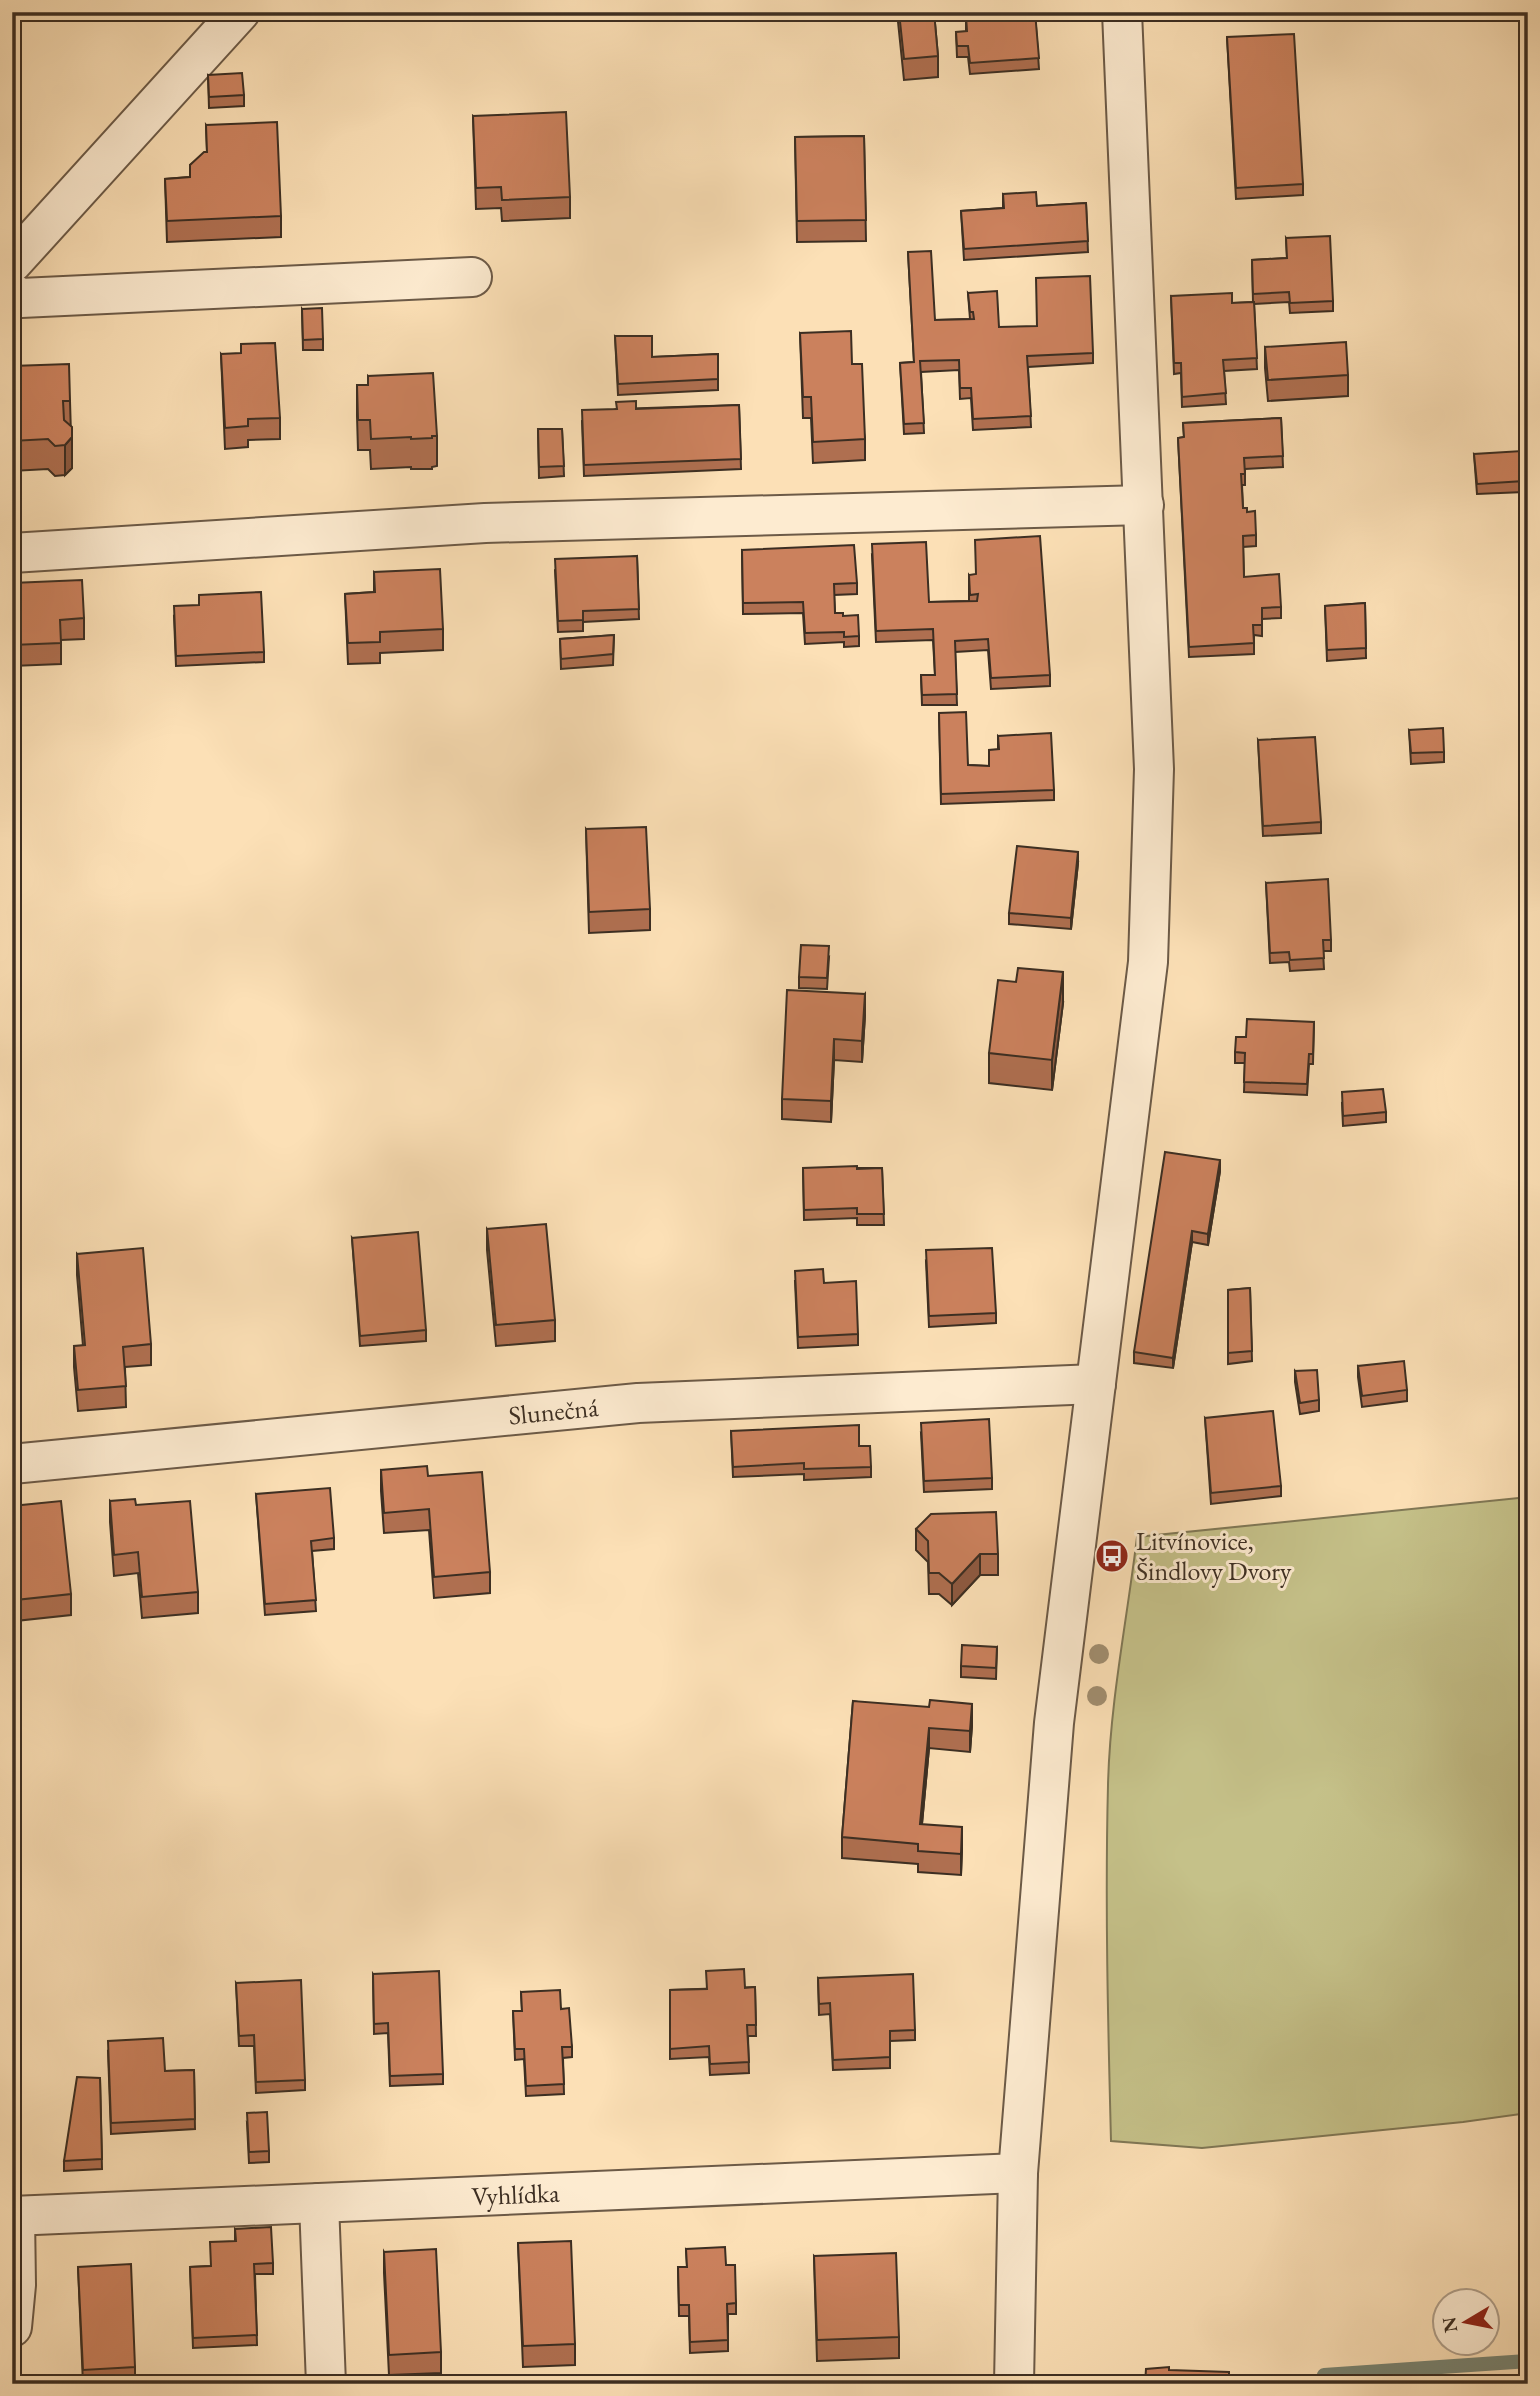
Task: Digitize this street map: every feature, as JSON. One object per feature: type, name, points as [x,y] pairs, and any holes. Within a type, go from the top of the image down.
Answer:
[{"type":"street","points":[[12,262],[240,12]]},
{"type":"street","points":[[1014,2384],[1018,2173],[1057,1688],[1149,962],[1154,769],[1122,12]]},
{"type":"street","points":[[12,293],[21,298],[472,277]]},
{"type":"street","points":[[12,553],[485,523],[1144,505]]},
{"type":"street","name":"Slunečná","points":[[12,1464],[638,1402],[1096,1384]]},
{"type":"street","name":"Vyhlídka","points":[[14,2216],[1018,2173]]},
{"type":"street","points":[[319,2203],[326,2384]]},
{"type":"street","points":[[12,2327],[16,2285],[14,2216]]},
{"type":"shaded area","points":[[1528,1497],[1528,2113],[1202,2148],[1111,2141],[1107,1919],[1109,1754],[1137,1537]]},
{"type":"building","points":[[899,12],[934,12],[938,56],[904,59]]},
{"type":"building","points":[[997,12],[1035,12],[1039,58],[970,63],[968,46],[957,46],[956,32],[967,31],[966,16]]},
{"type":"building","points":[[1294,34],[1303,184],[1236,188],[1227,37]]},
{"type":"building","points":[[242,73],[244,95],[209,97],[208,75]]},
{"type":"building","points":[[566,112],[570,197],[502,200],[501,187],[476,188],[473,116]]},
{"type":"building","points":[[277,122],[281,216],[167,221],[165,179],[190,177],[190,165],[207,152],[206,125]]},
{"type":"building","points":[[864,136],[866,220],[797,221],[795,137]]},
{"type":"building","points":[[1036,192],[1037,206],[1086,203],[1088,241],[964,249],[961,211],[1004,208],[1003,194]]},
{"type":"building","points":[[1330,236],[1333,301],[1290,303],[1289,292],[1253,294],[1252,260],[1287,258],[1286,238]]},
{"type":"building","points":[[931,251],[935,320],[974,319],[973,312],[970,312],[968,293],[997,291],[999,327],[1037,326],[1036,278],[1090,276],[1093,353],[1027,356],[1031,416],[973,419],[971,388],[960,388],[959,360],[920,361],[924,423],[904,424],[900,363],[914,362],[908,252]]},
{"type":"building","points":[[1232,293],[1232,303],[1254,302],[1257,358],[1223,360],[1226,393],[1182,397],[1181,363],[1174,363],[1171,296]]},
{"type":"building","points":[[322,308],[323,339],[303,340],[302,309]]},
{"type":"building","points":[[851,331],[852,364],[862,364],[865,439],[813,442],[811,397],[803,397],[800,333]]},
{"type":"building","points":[[615,336],[652,336],[652,357],[718,354],[718,379],[618,384]]},
{"type":"building","points":[[1346,342],[1348,375],[1268,380],[1265,347]]},
{"type":"building","points":[[275,343],[280,418],[248,419],[248,426],[225,428],[221,354],[241,353],[241,344]]},
{"type":"building","points":[[69,364],[70,401],[63,401],[64,420],[72,427],[72,437],[65,445],[55,446],[48,439],[12,441],[12,366]]},
{"type":"building","points":[[433,373],[437,436],[371,439],[370,420],[358,420],[357,385],[368,385],[368,376]]},
{"type":"building","points":[[636,401],[636,409],[739,405],[741,459],[584,465],[582,410],[617,409],[616,402]]},
{"type":"building","points":[[1281,418],[1283,456],[1244,458],[1245,474],[1241,474],[1243,508],[1247,508],[1247,512],[1255,511],[1256,535],[1243,536],[1244,577],[1279,574],[1281,607],[1262,608],[1262,625],[1253,625],[1254,643],[1189,647],[1178,438],[1184,437],[1183,423]]},
{"type":"building","points":[[538,429],[562,429],[564,466],[539,467]]},
{"type":"building","points":[[1522,451],[1524,481],[1477,484],[1474,454]]},
{"type":"building","points":[[1040,536],[1050,675],[991,678],[988,639],[955,641],[957,694],[922,695],[921,675],[935,675],[933,629],[876,631],[872,544],[926,542],[929,602],[977,601],[978,594],[970,595],[969,575],[976,574],[975,540]]},
{"type":"building","points":[[854,545],[857,583],[834,584],[835,613],[843,613],[843,616],[858,615],[859,636],[844,637],[844,632],[805,633],[803,602],[743,603],[742,550]]},
{"type":"building","points":[[637,556],[639,609],[583,611],[583,620],[558,621],[555,559]]},
{"type":"building","points":[[440,569],[443,629],[380,632],[380,642],[348,643],[345,594],[375,592],[374,572]]},
{"type":"building","points":[[82,580],[84,618],[60,620],[61,643],[12,645],[12,583]]},
{"type":"building","points":[[261,592],[264,652],[176,656],[174,606],[199,605],[199,595]]},
{"type":"building","points":[[1365,603],[1366,648],[1327,650],[1325,606]]},
{"type":"building","points":[[614,635],[613,654],[561,659],[560,639]]},
{"type":"building","points":[[966,712],[968,765],[989,766],[989,750],[999,749],[998,736],[1051,733],[1054,790],[941,794],[939,713]]},
{"type":"building","points":[[1443,728],[1444,752],[1411,753],[1409,730]]},
{"type":"building","points":[[1315,737],[1321,822],[1263,826],[1258,740]]},
{"type":"building","points":[[646,827],[650,909],[589,912],[586,829]]},
{"type":"building","points":[[1017,846],[1078,852],[1071,918],[1009,913]]},
{"type":"building","points":[[1328,879],[1331,940],[1323,940],[1324,958],[1290,960],[1289,952],[1270,953],[1266,883]]},
{"type":"building","points":[[801,945],[829,946],[827,978],[799,977]]},
{"type":"building","points":[[1018,968],[1063,972],[1052,1060],[989,1053],[998,980],[1016,982]]},
{"type":"building","points":[[787,990],[865,994],[862,1041],[834,1039],[831,1101],[782,1099]]},
{"type":"building","points":[[1247,1019],[1314,1022],[1313,1054],[1309,1054],[1307,1084],[1244,1082],[1245,1053],[1235,1052],[1236,1037],[1246,1037]]},
{"type":"building","points":[[1383,1089],[1386,1112],[1343,1116],[1342,1092]]},
{"type":"building","points":[[1165,1152],[1220,1160],[1208,1234],[1192,1231],[1173,1358],[1134,1352]]},
{"type":"building","points":[[857,1166],[857,1169],[882,1168],[884,1214],[857,1214],[857,1208],[804,1210],[803,1168]]},
{"type":"building","points":[[546,1224],[555,1320],[496,1325],[487,1229]]},
{"type":"building","points":[[418,1232],[426,1330],[360,1336],[352,1238]]},
{"type":"building","points":[[143,1248],[151,1344],[123,1347],[126,1386],[78,1390],[74,1346],[85,1345],[77,1254]]},
{"type":"building","points":[[992,1248],[996,1313],[929,1316],[926,1250]]},
{"type":"building","points":[[823,1269],[824,1283],[856,1281],[858,1334],[798,1337],[795,1271]]},
{"type":"building","points":[[1250,1288],[1252,1351],[1228,1353],[1228,1290]]},
{"type":"building","points":[[1404,1361],[1407,1390],[1362,1396],[1358,1366]]},
{"type":"building","points":[[1317,1370],[1319,1400],[1300,1403],[1295,1371]]},
{"type":"building","points":[[1273,1411],[1281,1486],[1211,1493],[1205,1418]]},
{"type":"building","points":[[989,1419],[992,1478],[924,1481],[921,1423]]},
{"type":"building","points":[[859,1425],[859,1446],[870,1446],[871,1467],[804,1469],[804,1463],[733,1467],[731,1431]]},
{"type":"building","points":[[427,1466],[428,1476],[482,1472],[490,1572],[434,1577],[429,1509],[384,1513],[381,1470]]},
{"type":"building","points":[[330,1488],[334,1538],[311,1541],[316,1600],[265,1604],[256,1494]]},
{"type":"building","points":[[135,1499],[136,1505],[190,1501],[198,1592],[142,1597],[138,1552],[114,1555],[110,1501]]},
{"type":"building","points":[[61,1501],[71,1594],[16,1600],[16,1613],[12,1613],[12,1506]]},
{"type":"building","points":[[996,1512],[998,1554],[980,1554],[952,1584],[939,1573],[929,1573],[928,1541],[916,1529],[931,1514]]},
{"type":"building","points":[[962,1645],[997,1647],[996,1668],[961,1666]]},
{"type":"building","points":[[930,1700],[972,1704],[970,1731],[929,1728],[920,1824],[962,1827],[961,1854],[918,1851],[918,1844],[842,1837],[853,1701],[929,1707]]},
{"type":"building","points":[[744,1969],[745,1988],[755,1987],[756,2025],[747,2025],[749,2062],[710,2064],[709,2046],[670,2049],[670,1990],[707,1989],[706,1971]]},
{"type":"building","points":[[439,1971],[443,2074],[390,2076],[388,2023],[374,2024],[373,1974]]},
{"type":"building","points":[[913,1974],[915,2030],[890,2031],[890,2057],[833,2060],[830,2003],[819,2004],[818,1978]]},
{"type":"building","points":[[301,1980],[305,2080],[256,2082],[254,2035],[239,2036],[236,1983]]},
{"type":"building","points":[[560,1990],[561,2009],[569,2008],[572,2047],[562,2047],[564,2084],[526,2086],[524,2049],[515,2049],[513,2011],[522,2011],[521,1992]]},
{"type":"building","points":[[163,2038],[165,2071],[194,2070],[195,2119],[111,2123],[108,2041]]},
{"type":"building","points":[[77,2077],[100,2078],[102,2159],[64,2161]]},
{"type":"building","points":[[267,2112],[269,2151],[249,2152],[247,2113]]},
{"type":"building","points":[[271,2227],[273,2263],[254,2264],[257,2335],[193,2338],[190,2267],[211,2266],[210,2242],[236,2241],[235,2229]]},
{"type":"building","points":[[571,2241],[575,2344],[523,2346],[518,2243]]},
{"type":"building","points":[[725,2247],[726,2265],[735,2265],[736,2303],[727,2304],[728,2340],[690,2342],[689,2305],[679,2305],[678,2267],[687,2267],[686,2249]]},
{"type":"building","points":[[436,2249],[441,2352],[389,2355],[384,2252]]},
{"type":"building","points":[[896,2253],[899,2337],[817,2340],[814,2256]]},
{"type":"building","points":[[131,2264],[135,2367],[83,2370],[78,2267]]},
{"type":"building","points":[[1169,2367],[1169,2370],[1229,2372],[1229,2384],[1145,2384],[1146,2369]]},
{"type":"waterway","points":[[1324,2375],[1528,2361]]},
{"type":"place","name":"Litvínovice, Šindlovy Dvory","points":[[1112,1556]]}]
